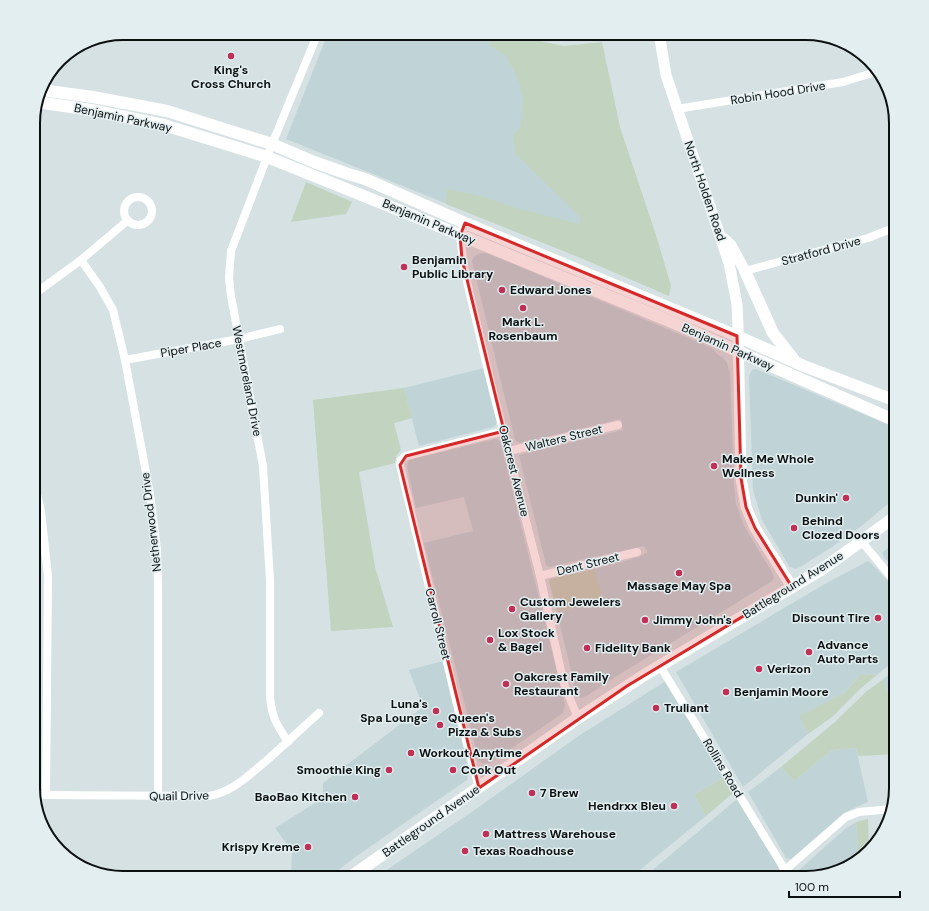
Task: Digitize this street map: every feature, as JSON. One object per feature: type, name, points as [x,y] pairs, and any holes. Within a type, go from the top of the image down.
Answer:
[{"type":"main road","name":"North Holden Road","points":[[660,40],[666,76],[734,281],[737,304],[741,478],[746,507],[755,528],[792,587]]},
{"type":"main road","name":"Benjamin Parkway","points":[[47,91],[93,97],[167,111],[272,144],[328,167],[365,179],[466,223],[738,336],[796,362],[889,398]]},
{"type":"main road","name":"Benjamin Parkway","points":[[43,103],[91,110],[164,125],[267,157],[421,218],[460,236],[667,320],[889,418]]},
{"type":"main road","points":[[720,235],[731,245],[745,271],[773,333],[796,362]]},
{"type":"main road","name":"Battleground Avenue","points":[[359,871],[578,718],[660,666],[824,568],[889,521]]},
{"type":"street","name":"Westmoreland Drive","points":[[288,742],[275,723],[270,698],[270,580],[263,466],[231,296],[229,263],[231,251],[272,144],[315,40]]},
{"type":"street","name":"Robin Hood Drive","points":[[677,109],[843,82],[872,72]]},
{"type":"street","points":[[40,290],[80,260],[127,221]]},
{"type":"street","points":[[460,236],[466,223]]},
{"type":"street","name":"Stratford Drive","points":[[745,271],[868,238],[889,230]]},
{"type":"street","name":"Oakcrest Avenue","points":[[460,236],[465,273],[490,379],[540,576],[564,684],[578,718]]},
{"type":"street","name":"Netherwood Drive","points":[[80,260],[100,287],[113,310],[125,360],[150,494],[156,548],[158,588],[158,796]]},
{"type":"street","name":"Piper Place","points":[[125,360],[239,339],[280,329]]},
{"type":"street","name":"Walters Street","points":[[509,451],[618,425]]},
{"type":"street","name":"Carroll Street","points":[[479,788],[461,721],[400,465],[401,460],[406,456],[504,431]]},
{"type":"street","points":[[40,507],[48,576],[46,795]]},
{"type":"street","points":[[862,542],[889,575]]},
{"type":"street","name":"Dent Street","points":[[540,576],[637,552]]},
{"type":"street","name":"Rollins Road","points":[[660,666],[785,870]]},
{"type":"street","name":"Quail Drive","points":[[40,795],[209,796],[218,794],[243,780],[288,742],[319,713]]},
{"type":"street","points":[[785,870],[846,817],[859,812],[886,810]]},
{"type":"highlighted area","points":[[465,223],[737,336],[741,478],[746,507],[755,528],[792,587],[627,686],[479,788],[400,465],[406,456],[504,431],[462,259],[460,236]]},
{"type":"shaded area","points":[[325,40],[518,40],[591,219],[576,256],[286,139]]},
{"type":"shaded area","points":[[487,253],[712,348],[718,355],[723,357],[727,363],[730,374],[736,504],[744,526],[774,578],[772,581],[585,697],[581,698],[577,696],[557,612],[602,602],[595,569],[639,557],[648,552],[644,546],[549,567],[546,565],[519,455],[623,430],[621,419],[520,443],[515,440],[472,261],[478,254]]},
{"type":"shaded area","points":[[484,368],[497,422],[496,425],[419,446],[404,388]]},
{"type":"shaded area","points":[[756,369],[889,425],[889,503],[864,524],[832,547],[795,569],[789,566],[762,520],[753,490],[749,376],[752,370]]},
{"type":"shaded area","points":[[495,439],[500,441],[565,704],[563,713],[490,763],[483,764],[479,761],[424,543],[473,531],[464,497],[416,508],[407,466],[409,460]]},
{"type":"shaded area","points":[[889,547],[889,563],[883,556],[883,552]]},
{"type":"shaded area","points":[[868,561],[889,582],[889,665],[877,675],[861,674],[844,693],[800,716],[808,734],[743,787],[676,672],[823,585]]},
{"type":"shaded area","points":[[443,661],[469,773],[467,780],[337,871],[291,871],[292,851],[275,828],[323,798],[323,783],[423,707],[409,670]]},
{"type":"shaded area","points":[[889,674],[889,698],[882,680]]},
{"type":"shaded area","points":[[666,681],[724,777],[694,795],[706,816],[639,871],[385,871],[476,809],[580,735]]},
{"type":"shaded area","points":[[856,748],[868,802],[845,812],[791,859],[786,858],[748,792],[781,767],[794,781],[832,750]]},
{"type":"shaded area","points":[[737,799],[779,868],[779,871],[651,871]]},
{"type":"shaded area","points":[[856,822],[858,852],[833,867],[798,871],[845,829]]},
{"type":"green space","points":[[491,40],[535,40],[564,46],[602,42],[620,127],[657,238],[671,286],[669,296],[576,256],[446,204],[447,189],[484,197],[520,209],[579,224],[581,218],[515,153],[513,135],[521,127],[523,97],[516,74],[505,55],[489,45]]},
{"type":"green space","points":[[306,182],[352,202],[346,214],[291,222]]},
{"type":"green space","points":[[404,388],[412,418],[394,423],[401,450],[396,456],[395,463],[359,472],[375,567],[393,627],[331,631],[313,400]]},
{"type":"green space","points":[[595,569],[603,601],[557,612],[549,581],[550,579]]},
{"type":"green space","points":[[861,674],[877,675],[861,688],[832,717],[808,734],[799,716],[844,693]]},
{"type":"green space","points":[[882,680],[889,698],[889,754],[858,756],[856,748],[832,750],[794,781],[781,767],[835,722],[867,691]]},
{"type":"green space","points":[[724,777],[733,793],[706,816],[694,795]]},
{"type":"green space","points":[[868,819],[869,842],[858,852],[856,822]]},
{"type":"place","name":"King's Cross Church","points":[[231,56]]},
{"type":"place","name":"Benjamin Public Library","points":[[404,267]]},
{"type":"place","name":"Edward Jones","points":[[502,290]]},
{"type":"place","name":"Mark L. Rosenbaum","points":[[523,308]]},
{"type":"place","name":"Make Me Whole Wellness","points":[[714,466]]},
{"type":"place","name":"Dunkin'","points":[[846,498]]},
{"type":"place","name":"Behind Clozed Doors","points":[[794,528]]},
{"type":"place","name":"Massage May Spa","points":[[679,573]]},
{"type":"place","name":"Custom Jewelers Gallery","points":[[512,609]]},
{"type":"place","name":"Discount Tire","points":[[878,618]]},
{"type":"place","name":"Jimmy John's","points":[[645,620]]},
{"type":"place","name":"Lox Stock & Bagel","points":[[490,640]]},
{"type":"place","name":"Fidelity Bank","points":[[587,648]]},
{"type":"place","name":"Advance Auto Parts","points":[[809,652]]},
{"type":"place","name":"Verizon","points":[[759,669]]},
{"type":"place","name":"Oakcrest Family Restaurant","points":[[506,684]]},
{"type":"place","name":"Benjamin Moore","points":[[726,692]]},
{"type":"place","name":"Truliant","points":[[656,708]]},
{"type":"place","name":"Luna's Spa Lounge","points":[[436,711]]},
{"type":"place","name":"Queen's Pizza & Subs","points":[[440,725]]},
{"type":"place","name":"Workout Anytime","points":[[411,753]]},
{"type":"place","name":"Smoothie King","points":[[389,770]]},
{"type":"place","name":"Cook Out","points":[[453,770]]},
{"type":"place","name":"7 Brew","points":[[532,793]]},
{"type":"place","name":"BaoBao Kitchen","points":[[355,797]]},
{"type":"place","name":"Hendrxx Bleu","points":[[674,806]]},
{"type":"place","name":"Mattress Warehouse","points":[[486,834]]},
{"type":"place","name":"Krispy Kreme","points":[[308,847]]},
{"type":"place","name":"Texas Roadhouse","points":[[465,851]]}]
